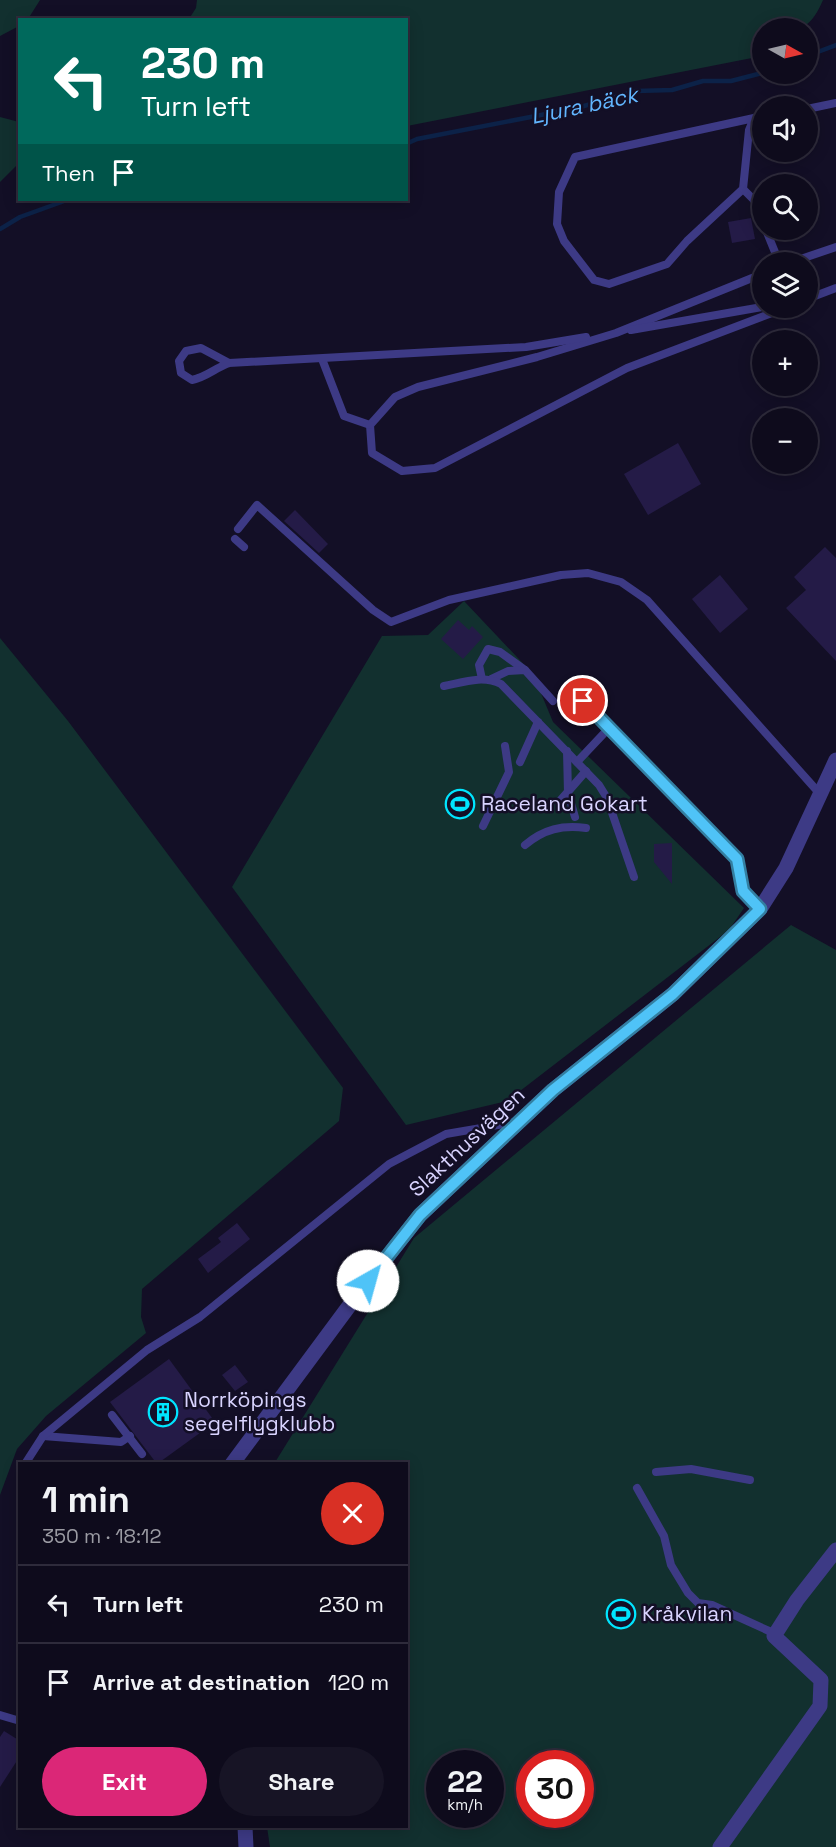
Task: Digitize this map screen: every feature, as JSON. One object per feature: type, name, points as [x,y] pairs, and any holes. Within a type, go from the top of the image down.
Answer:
[{"type":"street","name":"Slakthusvägen","points":[[233,1462],[420,1215],[553,1090],[673,994],[760,909],[786,868],[836,760]]},
{"type":"street","points":[[720,1847],[820,1706],[821,1680],[774,1636],[797,1600],[836,1550]]},
{"type":"street","points":[[244,1828],[246,1847]]},
{"type":"lane","points":[[818,107],[836,103]]},
{"type":"lane","points":[[752,119],[575,157],[559,192],[557,224],[564,241],[594,280],[609,284],[667,264],[687,241],[743,189],[749,130],[752,126]]},
{"type":"lane","points":[[743,189],[752,199]]},
{"type":"lane","points":[[818,253],[836,247]]},
{"type":"lane","points":[[752,278],[616,333],[537,357],[418,387],[395,397],[370,425],[372,453],[402,471],[435,468],[627,368],[759,318]]},
{"type":"lane","points":[[818,295],[836,288]]},
{"type":"lane","points":[[229,363],[201,348],[186,351],[179,361],[181,373],[192,380],[205,378],[217,367],[229,363],[526,347],[752,309]]},
{"type":"lane","points":[[322,359],[344,416],[370,425]]},
{"type":"lane","points":[[238,529],[257,505],[373,610],[391,622],[449,600],[561,575],[588,573],[621,582],[647,600],[819,794]]},
{"type":"lane","points":[[235,539],[244,547]]},
{"type":"lane","points":[[553,701],[525,670],[500,652],[489,649],[479,665],[486,679],[501,684],[599,785],[607,798],[634,877]]},
{"type":"lane","points":[[444,686],[486,679],[508,670],[525,670]]},
{"type":"lane","points":[[583,701],[737,859],[743,891],[760,909]]},
{"type":"lane","points":[[520,762],[538,722]]},
{"type":"lane","points":[[577,762],[609,728]]},
{"type":"lane","points":[[483,826],[509,772],[505,746]]},
{"type":"lane","points":[[567,751],[568,793],[575,817]]},
{"type":"lane","points":[[559,802],[586,771]]},
{"type":"lane","points":[[525,845],[537,834],[564,825],[586,828]]},
{"type":"lane","points":[[26,1462],[43,1436],[147,1350],[200,1317],[389,1164],[446,1134],[520,1121]]},
{"type":"lane","points":[[112,1415],[142,1454]]},
{"type":"lane","points":[[43,1436],[121,1442],[130,1436]]},
{"type":"lane","points":[[656,1472],[691,1469],[750,1480]]},
{"type":"lane","points":[[637,1488],[664,1536],[671,1564],[688,1593],[698,1603],[712,1605],[769,1631],[774,1636]]},
{"type":"lane","points":[[0,1715],[18,1720]]},
{"type":"green space","points":[[0,0],[40,0],[29,18],[18,18],[18,27],[0,36]]},
{"type":"green space","points":[[197,0],[823,0],[813,18],[752,18],[752,58],[408,126],[408,18],[190,18],[196,8]]},
{"type":"green space","points":[[0,117],[18,122],[18,164],[0,182]]},
{"type":"green space","name":"Raceland Gokart","points":[[464,601],[533,674],[553,722],[744,908],[729,930],[507,1101],[406,1125],[232,887],[382,636],[428,635]]},
{"type":"green space","points":[[0,638],[68,721],[343,1088],[339,1121],[142,1289],[141,1317],[146,1333],[46,1416],[17,1449],[0,1495]]},
{"type":"green space","name":"Kråkvilan","points":[[791,925],[836,950],[836,1847],[270,1847],[267,1828],[408,1828],[408,1462],[275,1462],[414,1238]]},
{"type":"building","points":[[751,218],[752,240],[732,243],[728,222]]},
{"type":"building","points":[[678,443],[701,484],[648,515],[624,474]]},
{"type":"building","points":[[295,510],[328,544],[319,553],[284,521]]},
{"type":"building","points":[[825,547],[836,558],[836,661],[786,608],[806,590],[794,577]]},
{"type":"building","points":[[720,575],[748,609],[720,633],[692,599]]},
{"type":"building","points":[[458,620],[469,630],[472,626],[483,637],[463,659],[441,639]]},
{"type":"building","points":[[672,843],[672,884],[654,862],[654,844]]},
{"type":"building","points":[[237,1223],[250,1239],[208,1273],[198,1259],[221,1242],[218,1238]]},
{"type":"building","name":"Norrköpings segelflygklubb","points":[[169,1359],[215,1422],[160,1462],[155,1462],[110,1402]]},
{"type":"building","points":[[235,1365],[248,1382],[235,1391],[222,1375]]},
{"type":"building","points":[[4,1731],[18,1740],[18,1759],[0,1787],[0,1737]]},
{"type":"waterway","name":"Ljura bäck","points":[[818,52],[836,45]]},
{"type":"waterway","name":"Ljura bäck","points":[[408,143],[417,139],[577,108],[636,91],[672,90],[703,81],[731,81],[752,76]]},
{"type":"waterway","name":"Ljura bäck","points":[[0,229],[20,217],[64,201]]},
{"type":"place","name":"Raceland Gokart","points":[[460,804]]},
{"type":"place","name":"Norrköpings segelflygklubb","points":[[163,1412]]},
{"type":"place","name":"Kråkvilan","points":[[621,1614]]},
{"type":"route","points":[[368,1281],[420,1215],[553,1090],[586,1066],[673,994],[724,947],[760,909],[743,891],[737,859],[583,701]]}]
